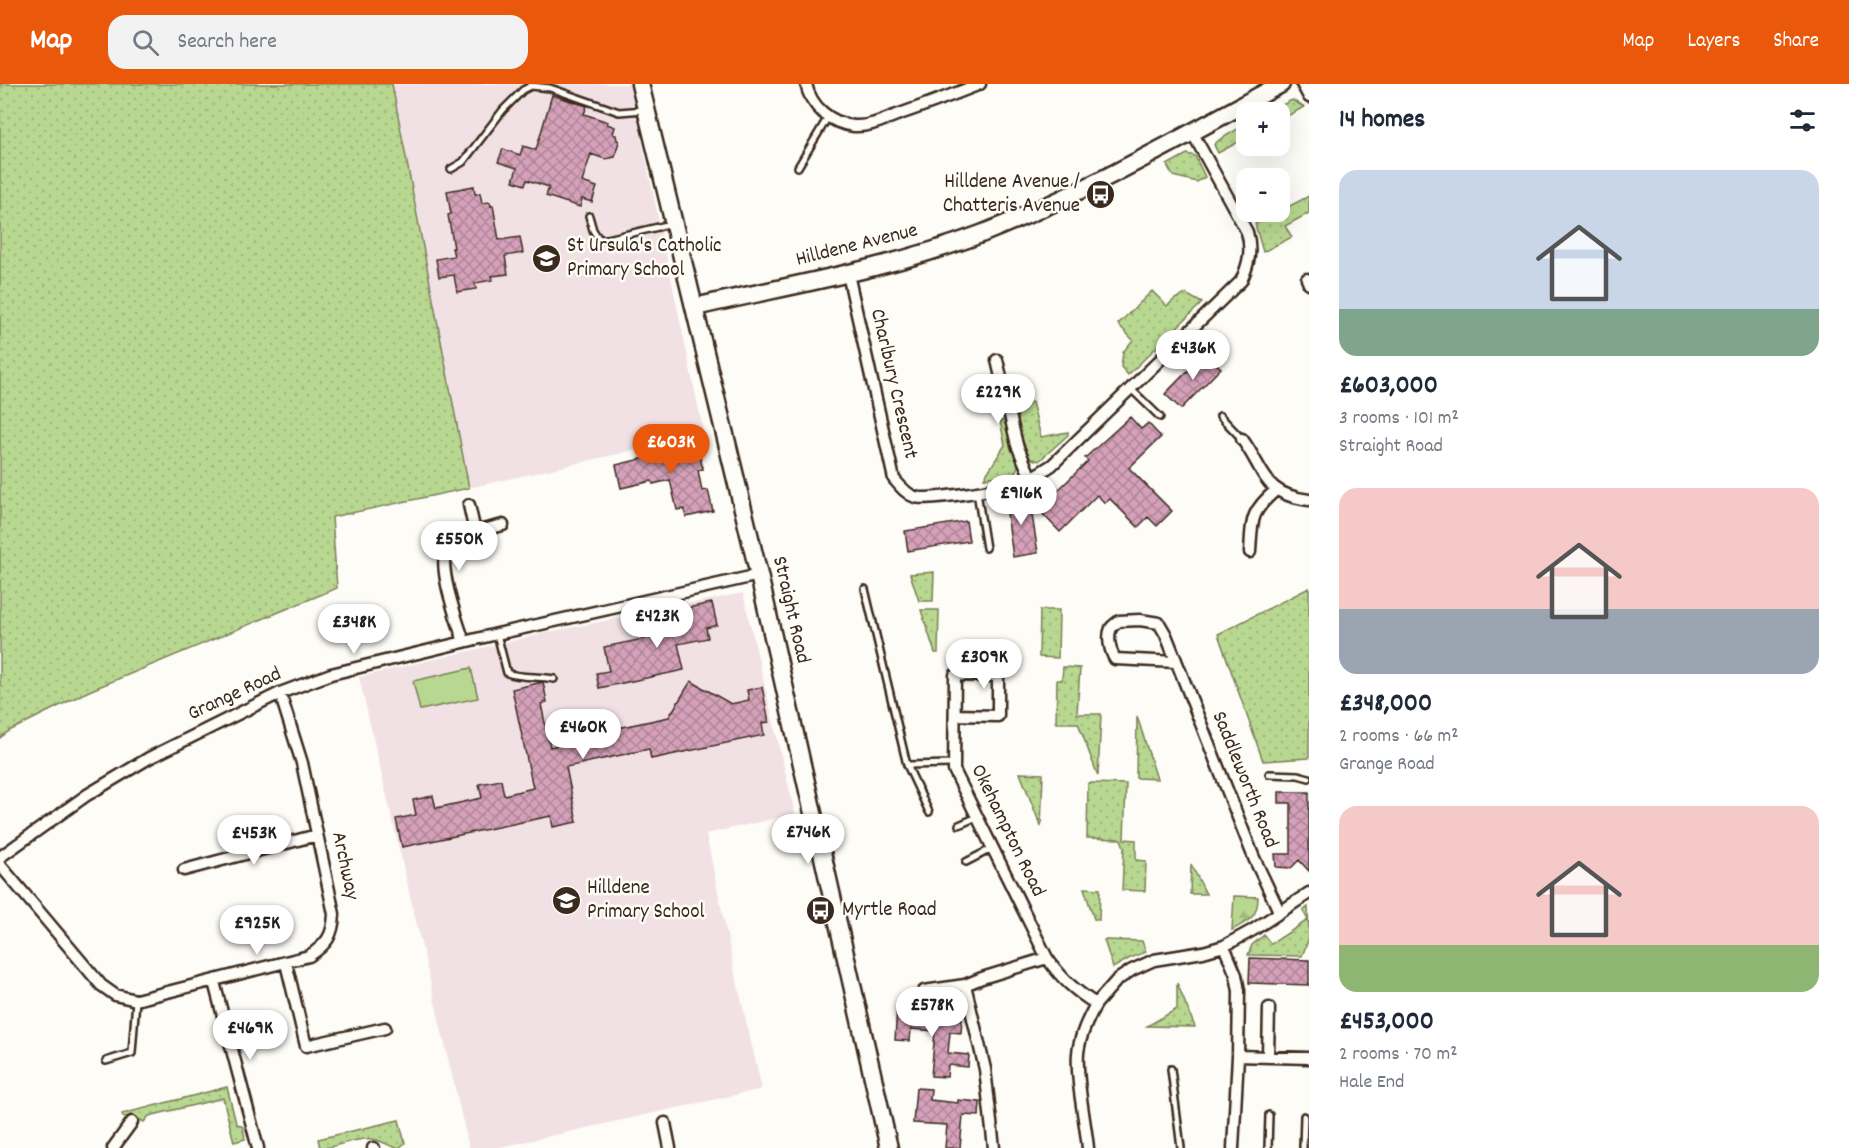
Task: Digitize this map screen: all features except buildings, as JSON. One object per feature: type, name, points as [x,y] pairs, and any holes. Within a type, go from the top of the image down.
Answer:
[{"type":"street","name":"Straight Road","points":[[640,84],[759,575],[889,1148]]},
{"type":"street","points":[[806,84],[808,95],[816,108],[828,117],[855,126],[868,125],[980,84]]},
{"type":"street","name":"Hilldene Avenue","points":[[695,307],[848,274],[957,242],[1040,209],[1101,181],[1281,84]]},
{"type":"street","points":[[1302,84],[1309,97]]},
{"type":"street","name":"Charlbury Crescent","points":[[848,274],[894,479],[906,492],[916,498],[933,498],[1014,485],[1031,478],[1052,465],[1241,281],[1247,269],[1250,243],[1247,232],[1192,132]]},
{"type":"street","points":[[997,360],[1017,445],[1031,478]]},
{"type":"street","points":[[1242,439],[1254,455],[1262,474],[1276,490],[1309,500]]},
{"type":"street","points":[[1250,552],[1252,519],[1256,509],[1276,490]]},
{"type":"street","points":[[469,505],[475,532]]},
{"type":"street","points":[[464,642],[444,572],[444,555],[449,543],[475,532],[503,525]]},
{"type":"street","name":"Grange Road","points":[[0,857],[87,795],[149,758],[280,693],[331,674],[759,575]]},
{"type":"street","name":"Saddleworth Road","points":[[1176,662],[1115,659],[1109,645],[1112,628],[1119,621],[1140,620],[1159,623],[1172,648],[1254,858],[1279,911]]},
{"type":"street","name":"Okehampton Road","points":[[955,715],[998,716],[998,676],[955,675],[954,770],[1047,958]]},
{"type":"street","name":"Archway","points":[[136,1000],[309,956],[324,944],[333,929],[334,914],[302,763],[280,693]]},
{"type":"street","points":[[184,870],[317,835]]},
{"type":"street","points":[[0,865],[101,985],[115,995],[136,1000]]},
{"type":"street","points":[[1088,1148],[1078,1052],[1084,1029],[1096,1004],[1117,980],[1140,967],[1154,960],[1224,946],[1309,893]]},
{"type":"street","points":[[1224,946],[1236,975],[1239,991],[1233,1148]]},
{"type":"street","points":[[924,992],[965,985],[1047,958],[1062,978],[1076,991],[1096,1004]]},
{"type":"street","points":[[286,963],[306,1046],[385,1028]]},
{"type":"street","points":[[214,982],[258,1148]]},
{"type":"street","points":[[965,985],[985,1069],[994,1148]]},
{"type":"street","points":[[1268,1057],[1269,1008]]},
{"type":"street","points":[[1238,1056],[1309,1058]]},
{"type":"street","points":[[113,1148],[132,1122]]},
{"type":"street","points":[[665,1123],[670,1148]]},
{"type":"lane","points":[[451,169],[463,162],[503,110],[523,90],[531,86],[550,88],[610,111],[623,113],[646,109]]},
{"type":"lane","points":[[798,167],[828,117]]},
{"type":"lane","points":[[589,216],[593,230],[599,239],[673,223]]},
{"type":"lane","points":[[1131,388],[1160,417]]},
{"type":"lane","points":[[1220,416],[1242,439]]},
{"type":"lane","points":[[977,491],[986,548]]},
{"type":"lane","points":[[866,589],[907,765],[929,812]]},
{"type":"lane","points":[[497,634],[507,673],[513,676],[539,676],[554,679]]},
{"type":"lane","points":[[907,765],[953,764]]},
{"type":"lane","points":[[1269,774],[1298,775],[1309,778]]},
{"type":"lane","points":[[959,825],[977,817]]},
{"type":"lane","points":[[966,862],[993,848]]},
{"type":"lane","points":[[106,1060],[132,1053],[136,1000]]},
{"type":"lane","points":[[1171,1070],[1181,1148]]},
{"type":"lane","points":[[1268,1148],[1269,1115]]},
{"type":"lane","points":[[1303,1148],[1304,1116]]},
{"type":"shaded area","name":"St Ursula's Catholic Primary School","points":[[392,84],[630,84],[704,434],[469,488]]},
{"type":"shaded area","name":"Hilldene Primary School","points":[[743,593],[795,814],[706,834],[762,1089],[496,1148],[469,1148],[359,677],[554,631]]},
{"type":"green space","points":[[0,84],[392,84],[469,488],[332,517],[337,588],[89,691],[9,731],[0,738]]},
{"type":"green space","points":[[1292,100],[1304,107],[1290,115],[1290,102],[1288,102]]},
{"type":"green space","points":[[1236,130],[1236,143],[1218,153],[1214,145]]},
{"type":"green space","points":[[1187,154],[1195,156],[1205,177],[1197,182],[1173,176],[1167,165]]},
{"type":"green space","points":[[1309,196],[1309,213],[1285,226],[1292,237],[1263,252],[1255,224],[1290,222],[1290,206]]},
{"type":"green space","points":[[1152,291],[1167,306],[1186,294],[1202,303],[1128,375],[1121,367],[1123,352],[1133,340],[1118,324]]},
{"type":"green space","points":[[1032,402],[1041,437],[1068,432],[1068,435],[1039,461],[1028,458],[1012,406]]},
{"type":"green space","points":[[1008,420],[1020,463],[1014,474],[984,478],[1005,445],[1000,421]]},
{"type":"green space","points":[[934,572],[933,601],[919,601],[910,574]]},
{"type":"green space","points":[[1309,588],[1309,758],[1263,761],[1218,634]]},
{"type":"green space","points":[[921,610],[939,610],[938,653],[935,653]]},
{"type":"green space","points":[[1040,610],[1059,610],[1058,658],[1039,657]]},
{"type":"green space","points":[[1063,667],[1080,668],[1077,714],[1101,714],[1098,776],[1078,723],[1056,723],[1057,680],[1062,680]]},
{"type":"green space","points":[[471,668],[478,698],[420,710],[413,681]]},
{"type":"green space","points":[[1137,716],[1157,779],[1136,778]]},
{"type":"green space","points":[[1020,773],[1043,774],[1041,827]]},
{"type":"green space","points":[[1088,783],[1126,784],[1124,839],[1136,840],[1136,860],[1146,861],[1145,891],[1122,890],[1124,847],[1121,839],[1087,838]]},
{"type":"green space","points":[[1191,864],[1206,894],[1190,894]]},
{"type":"green space","points":[[1084,888],[1100,889],[1099,920],[1094,919]]},
{"type":"green space","points":[[1234,896],[1258,897],[1258,904],[1251,918],[1232,930]]},
{"type":"green space","points":[[1308,907],[1309,938],[1302,956],[1248,955],[1252,945],[1264,935],[1271,944],[1308,920],[1303,911]]},
{"type":"green space","points":[[1104,940],[1142,941],[1146,952],[1113,968]]},
{"type":"green space","points":[[1177,983],[1195,1027],[1147,1026],[1177,1009]]},
{"type":"green space","points":[[227,1087],[236,1123],[243,1127],[245,1139],[234,1142],[223,1098],[149,1116],[144,1122],[133,1116],[123,1117],[122,1114]]},
{"type":"green space","points":[[399,1120],[405,1143],[399,1148],[366,1139],[320,1148],[318,1139]]},
{"type":"place","name":"Hilldene Avenue / Chatteris Avenue","points":[[1101,195]]},
{"type":"place","name":"St Ursula's Catholic Primary School","points":[[546,259]]},
{"type":"place","name":"Hilldene Primary School","points":[[566,901]]},
{"type":"place","name":"Myrtle Road","points":[[821,911]]}]
